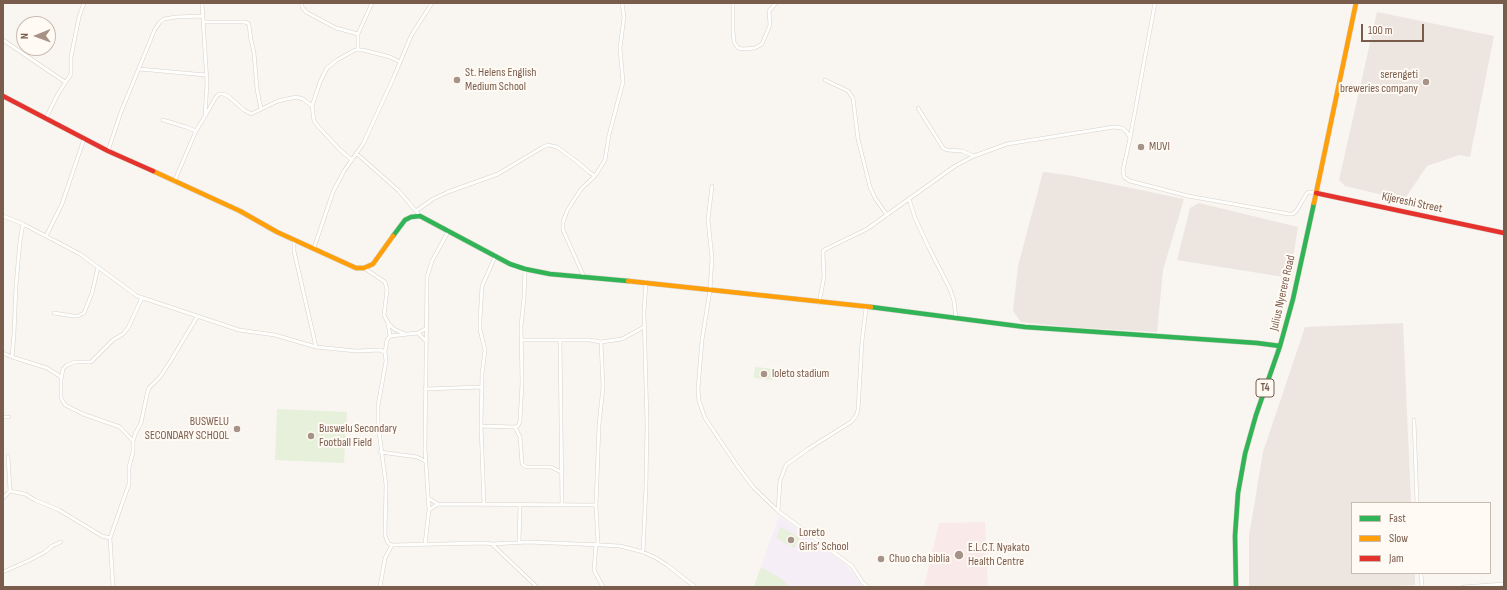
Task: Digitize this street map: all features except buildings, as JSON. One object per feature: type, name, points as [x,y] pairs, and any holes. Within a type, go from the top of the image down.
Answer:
[{"type":"main road","name":"Julius Nyerere Road","points":[[1236,587],[1235,536],[1238,493],[1245,454],[1256,415],[1280,346],[1293,299],[1356,3]]},
{"type":"main road","points":[[3,96],[108,151],[240,211],[294,240],[356,268],[364,268],[373,264],[405,220],[410,217],[420,216],[449,230],[495,257],[525,269],[550,274],[646,282],[956,318],[1025,328],[1257,343],[1280,346]]},
{"type":"main road","name":"Kijereshi Street","points":[[1316,193],[1504,233]]},
{"type":"street","points":[[46,118],[65,82],[71,74],[71,57],[79,17],[84,3]]},
{"type":"street","points":[[202,3],[206,75],[205,116]]},
{"type":"street","points":[[302,3],[302,7],[306,12],[336,28],[358,34]]},
{"type":"street","points":[[358,49],[358,34],[372,3]]},
{"type":"street","points":[[314,248],[333,192],[344,171],[363,144],[411,36],[432,3]]},
{"type":"street","points":[[584,277],[563,230],[562,222],[581,189],[595,176],[605,160],[609,135],[623,82],[620,48],[624,17],[622,3]]},
{"type":"street","points":[[733,3],[734,42],[738,48],[743,49],[755,48],[762,44],[770,25],[769,11],[776,3]]},
{"type":"street","points":[[1155,3],[1123,170],[1124,177],[1130,181],[1188,196],[1289,214],[1293,214],[1297,210],[1307,193],[1316,193]]},
{"type":"street","points":[[108,151],[121,112],[155,29],[164,19],[203,16]]},
{"type":"street","points":[[203,22],[244,22],[250,25],[257,89],[261,109]]},
{"type":"street","points":[[3,40],[65,82]]},
{"type":"street","points":[[352,160],[340,150],[314,121],[312,106],[320,82],[327,68],[337,60],[358,49],[390,57],[400,62]]},
{"type":"street","points":[[139,69],[206,75]]},
{"type":"street","points":[[825,80],[848,91],[853,98],[858,139],[870,187],[874,198],[887,215]]},
{"type":"street","points":[[174,182],[196,132],[219,94],[228,96],[251,114],[278,101],[296,97],[304,99],[312,106]]},
{"type":"street","points":[[918,108],[943,148],[947,150],[962,151],[974,156]]},
{"type":"street","points":[[163,120],[186,127],[196,132]]},
{"type":"street","points":[[819,303],[824,277],[824,250],[857,235],[955,166],[974,156],[1007,144],[1114,127],[1122,128],[1127,132],[1130,138]]},
{"type":"street","points":[[46,236],[62,204],[84,138]]},
{"type":"street","points":[[416,211],[448,192],[498,174],[543,147],[548,146],[557,147],[595,176]]},
{"type":"street","points":[[356,153],[399,190],[420,216]]},
{"type":"street","points":[[712,186],[708,220],[712,258],[710,290],[698,375],[699,401],[705,418],[754,488],[778,511],[852,566],[863,583],[868,587]]},
{"type":"street","points":[[909,199],[915,218],[950,289],[954,301],[956,318]]},
{"type":"street","points":[[3,216],[23,224],[80,254],[137,296],[142,298],[239,330],[275,335],[316,347],[356,351],[380,350],[385,352]]},
{"type":"street","points":[[12,357],[16,286],[23,224]]},
{"type":"street","points":[[425,544],[429,510],[425,461],[427,277],[429,267],[449,230]]},
{"type":"street","points":[[294,240],[294,250],[316,347]]},
{"type":"street","points":[[484,504],[481,426],[485,350],[480,330],[482,286],[495,257]]},
{"type":"street","points":[[54,313],[78,316],[84,313],[92,293],[98,267]]},
{"type":"street","points":[[364,268],[385,282],[387,290],[384,315],[388,323],[390,336],[385,345],[385,369],[378,406],[378,424],[380,452],[386,485],[385,535],[388,543],[392,546],[486,542],[492,544],[519,542],[620,546],[643,552],[667,565],[695,587]]},
{"type":"street","points":[[481,426],[515,427],[518,426],[520,420],[521,326],[525,269]]},
{"type":"street","points":[[643,552],[647,423],[644,327],[646,282]]},
{"type":"street","points":[[133,441],[120,427],[83,414],[65,405],[61,398],[61,377],[63,369],[67,365],[76,362],[91,362],[113,340],[123,334],[131,322],[142,298]]},
{"type":"street","points":[[778,511],[780,481],[786,465],[808,449],[851,422],[856,416],[858,410],[862,341],[866,308]]},
{"type":"street","points":[[113,587],[110,538],[129,484],[129,467],[133,452],[133,441],[141,423],[146,394],[149,388],[164,371],[197,317]]},
{"type":"street","points":[[388,323],[394,329],[405,334]]},
{"type":"street","points":[[522,340],[589,340],[601,342],[622,339],[644,327]]},
{"type":"street","points":[[390,336],[418,333],[427,328]]},
{"type":"street","points":[[418,333],[426,341]]},
{"type":"street","points":[[560,340],[562,504]]},
{"type":"street","points":[[601,342],[603,387],[599,425],[596,505],[597,544],[594,570],[603,587]]},
{"type":"street","points":[[3,353],[47,368],[61,377]]},
{"type":"street","points":[[425,389],[482,387]]},
{"type":"street","points":[[3,417],[9,417]]},
{"type":"street","points":[[1414,420],[1417,502]]},
{"type":"street","points":[[515,427],[520,436],[521,461],[523,466],[551,467],[561,472]]},
{"type":"street","points":[[380,452],[417,457],[425,461]]},
{"type":"street","points":[[3,498],[10,491],[8,456]]},
{"type":"street","points":[[10,491],[25,494],[34,500],[58,510],[102,536],[110,538]]},
{"type":"street","points":[[428,498],[438,504],[596,505]]},
{"type":"street","points":[[429,510],[438,504]]},
{"type":"street","points":[[519,542],[520,505]]},
{"type":"street","points":[[3,572],[30,560],[61,542]]},
{"type":"street","points":[[492,544],[537,587]]},
{"type":"street","points":[[380,587],[385,558],[392,546]]},
{"type":"street","points":[[1421,574],[1422,587]]},
{"type":"street","points":[[1463,587],[1504,584]]},
{"type":"shaded area","points":[[1377,12],[1494,36],[1470,157],[1459,155],[1427,166],[1404,200],[1345,186],[1339,180]]},
{"type":"shaded area","points":[[1043,172],[1073,176],[1184,199],[1163,270],[1157,332],[1068,327],[1021,322],[1013,311],[1018,266]]},
{"type":"shaded area","points":[[1199,203],[1298,227],[1290,278],[1177,260],[1190,208]]},
{"type":"shaded area","points":[[1403,323],[1411,502],[1351,502],[1351,574],[1415,574],[1415,585],[1373,587],[1249,587],[1249,536],[1263,452],[1305,327]]},
{"type":"shaded area","name":"Loreto Girls’ School","points":[[779,516],[845,564],[864,587],[754,587]]},
{"type":"shaded area","name":"E.L.C.T. Nyakato Health Centre","points":[[985,522],[988,587],[924,587],[939,523]]},
{"type":"green space","name":"loleto stadium","points":[[755,367],[775,369],[773,380],[754,378]]},
{"type":"green space","name":"Buswelu Secondary Football Field","points":[[277,409],[347,412],[344,463],[275,460]]},
{"type":"green space","points":[[781,527],[800,538],[794,548],[776,538]]},
{"type":"green space","points":[[761,567],[782,579],[789,587],[754,587]]},
{"type":"traffic: fast","points":[[1236,587],[1235,536],[1238,493],[1245,454],[1256,415],[1280,346],[1293,299],[1314,203]]},
{"type":"traffic: fast","points":[[393,236],[405,220],[411,217],[420,216],[510,264],[525,269],[550,274],[628,281]]},
{"type":"traffic: fast","points":[[871,307],[1025,327],[1257,343],[1280,346]]},
{"type":"traffic: slow","points":[[1314,203],[1356,3]]},
{"type":"traffic: slow","points":[[153,171],[240,211],[277,232],[356,268],[364,268],[373,264],[393,236]]},
{"type":"traffic: slow","points":[[628,281],[871,307]]},
{"type":"traffic: jam","points":[[3,96],[108,151],[153,171]]},
{"type":"traffic: jam","points":[[1316,193],[1504,233]]},
{"type":"place","name":"St. Helens English Medium School","points":[[457,80]]},
{"type":"place","name":"serengeti breweries company","points":[[1426,82]]},
{"type":"place","name":"MUVI","points":[[1141,147]]},
{"type":"place","name":"loleto stadium","points":[[764,374]]},
{"type":"place","name":"BUSWELU SECONDARY SCHOOL","points":[[237,429]]},
{"type":"place","name":"Buswelu Secondary Football Field","points":[[311,436]]},
{"type":"place","name":"Loreto Girls’ School","points":[[791,540]]},
{"type":"place","name":"E.L.C.T. Nyakato Health Centre","points":[[959,555]]},
{"type":"place","name":"Chuo cha biblia","points":[[881,559]]}]
